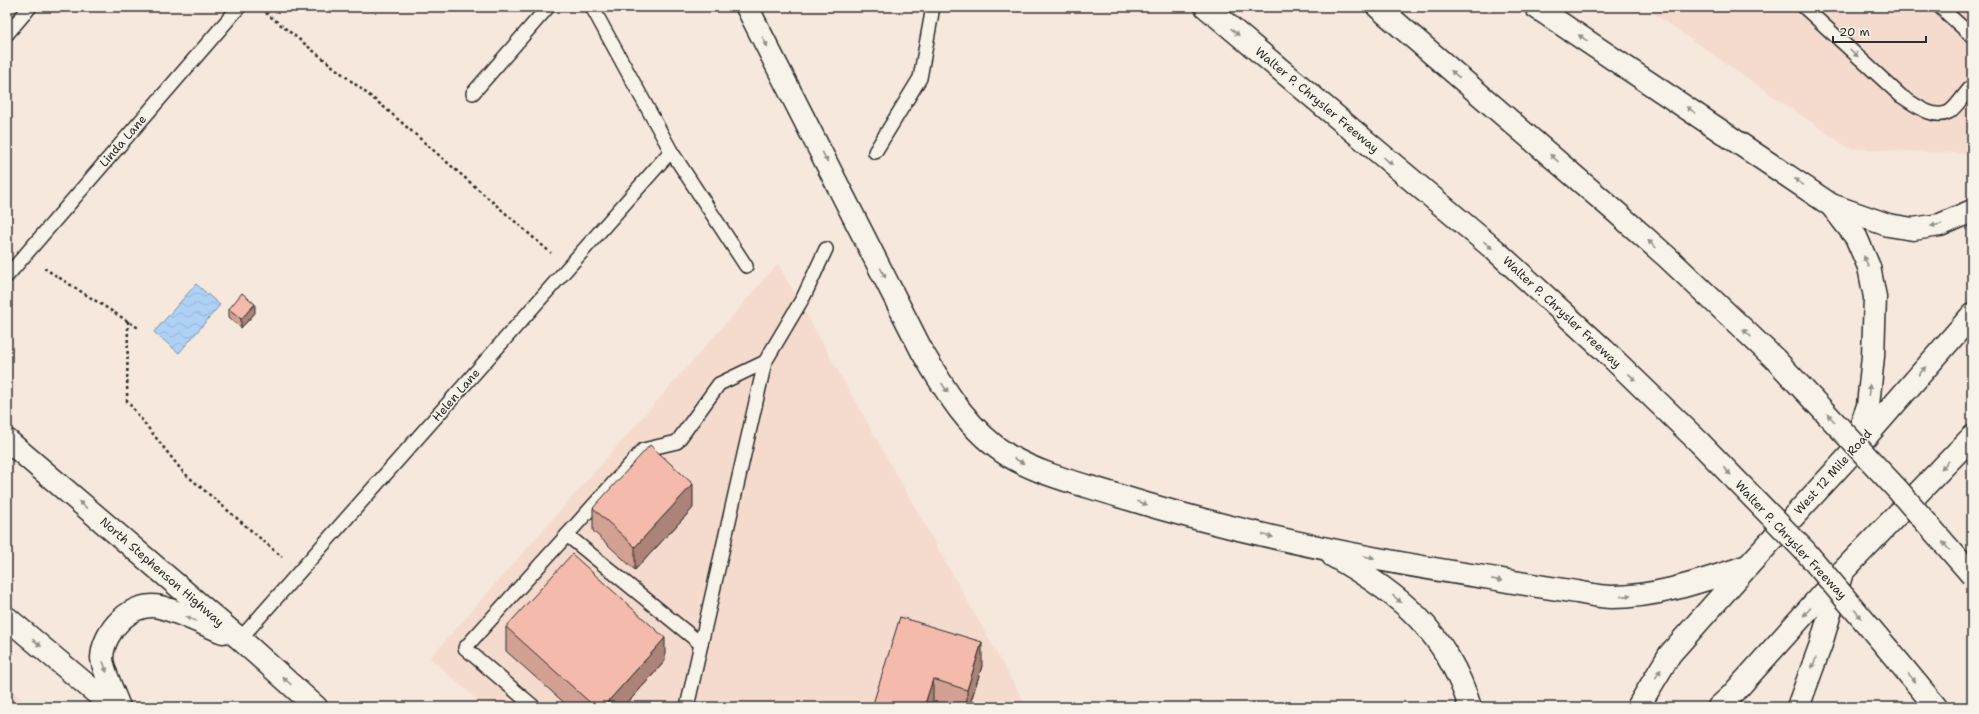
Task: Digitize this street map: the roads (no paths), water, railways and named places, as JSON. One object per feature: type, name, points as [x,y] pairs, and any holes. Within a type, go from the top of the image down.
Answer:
[{"type":"main road","points":[[747,7],[923,354],[965,416],[987,440],[1008,455],[1029,467],[1062,479],[1169,511],[1303,545],[1470,575],[1611,597],[1682,588],[1748,566]]},
{"type":"main road","name":"Walter P. Chrysler Freeway","points":[[1206,7],[1495,250],[1604,350],[1700,443],[1806,552],[1936,707]]},
{"type":"main road","points":[[1378,7],[1622,217],[1775,360],[1886,478],[1972,575]]},
{"type":"main road","points":[[1536,7],[1831,205],[1888,225],[1913,228],[1940,225],[1972,211]]},
{"type":"main road","points":[[1831,205],[1856,237],[1869,267],[1875,297],[1873,356],[1868,406],[1851,454]]},
{"type":"main road","name":"West 12 Mile Road","points":[[1638,707],[1670,654],[1748,566],[1851,454],[1972,315]]},
{"type":"main road","points":[[1719,707],[1730,697],[1842,572],[1972,437]]},
{"type":"main road","name":"North Stephenson Highway","points":[[7,440],[240,639],[316,707]]},
{"type":"main road","points":[[1303,545],[1331,555],[1382,586],[1424,622],[1439,641],[1453,664],[1464,688],[1470,707]]},
{"type":"main road","points":[[1798,707],[1821,644],[1842,572]]},
{"type":"main road","points":[[119,707],[102,659],[107,636],[125,616],[142,607],[159,606],[240,639]]},
{"type":"main road","points":[[7,618],[113,707]]},
{"type":"lane","points":[[7,34],[30,7]]},
{"type":"lane","name":"Linda Lane","points":[[7,276],[239,7]]},
{"type":"lane","points":[[472,93],[548,7]]},
{"type":"lane","points":[[592,7],[671,151],[746,266]]},
{"type":"lane","points":[[875,152],[920,78],[934,7]]},
{"type":"lane","points":[[1804,7],[1820,12],[1901,96],[1930,112],[1935,114],[1950,112],[1972,86]]},
{"type":"lane","points":[[1940,7],[1972,36]]},
{"type":"lane","name":"Helen Lane","points":[[240,639],[671,151]]},
{"type":"lane","points":[[687,707],[765,362],[804,296],[826,248]]},
{"type":"lane","points":[[534,707],[465,648],[643,450],[677,442],[719,384],[765,362]]},
{"type":"lane","points":[[567,535],[701,644]]},
{"type":"water","points":[[196,284],[220,305],[179,353],[154,332]]}]
